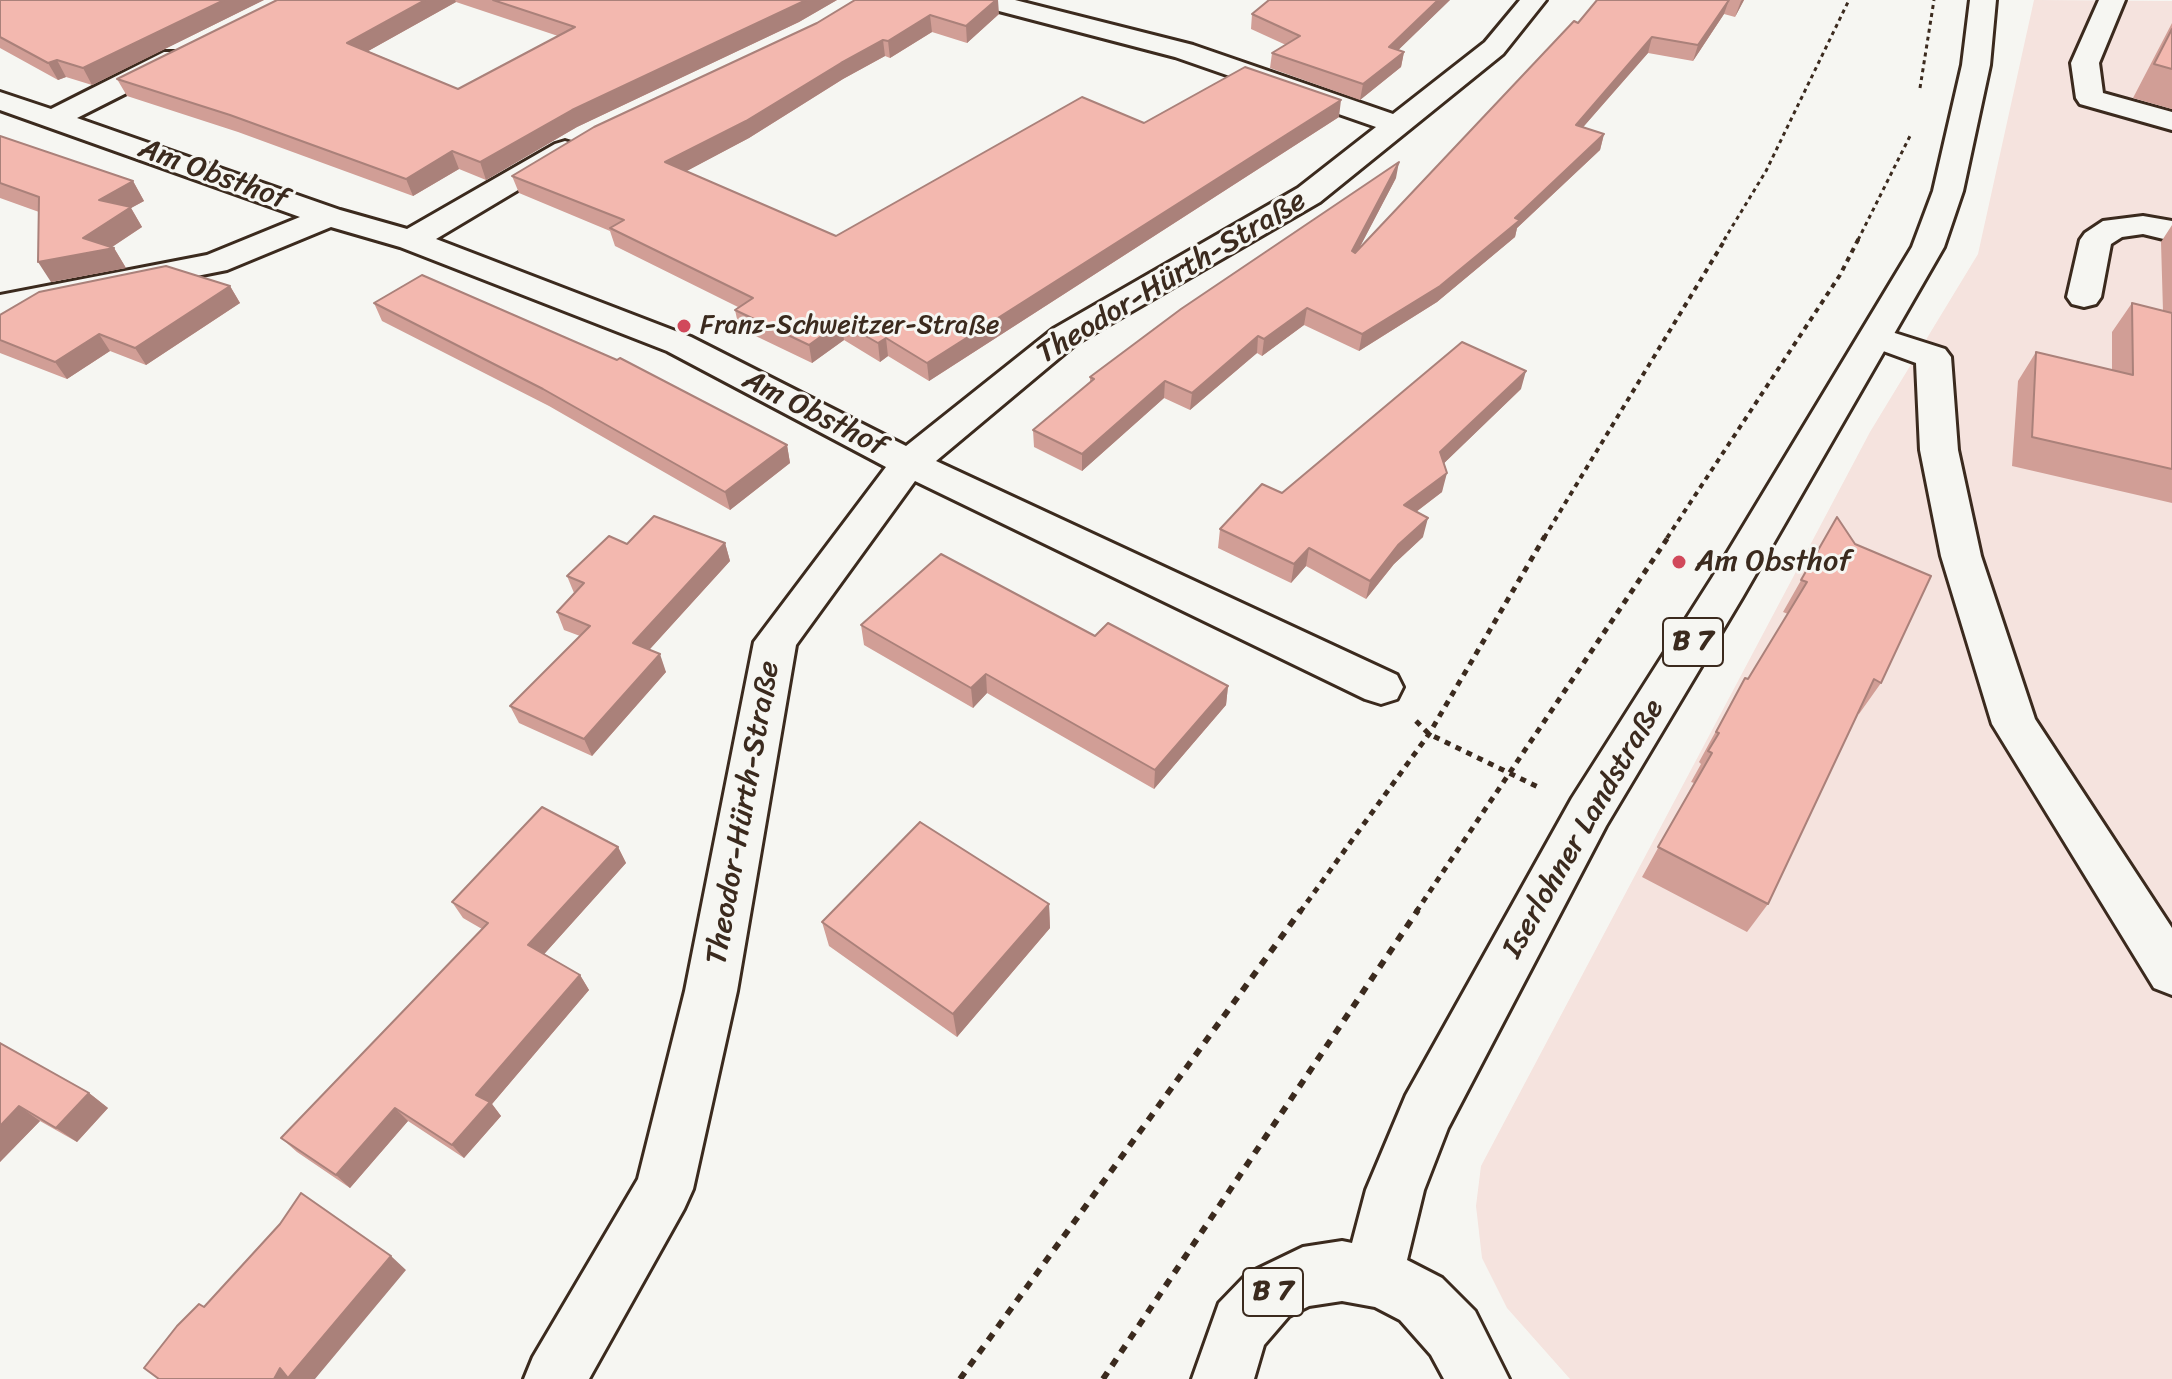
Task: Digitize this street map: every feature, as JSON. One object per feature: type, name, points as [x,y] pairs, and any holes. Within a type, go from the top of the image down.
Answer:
[{"type":"street","points":[[985,0],[1184,51],[1398,125]]},
{"type":"street","name":"Theodor-Hürth-Straße","points":[[555,1379],[664,1189],[711,991],[775,642],[909,463],[1065,336],[1309,195],[1494,48],[1533,0]]},
{"type":"street","name":"Iserlohner Landstraße","points":[[1373,1277],[1395,1190],[1426,1114],[1589,812],[1928,247],[1948,191],[1976,65],[1983,0]]},
{"type":"street","points":[[2112,0],[2085,63],[2090,98],[2172,121]]},
{"type":"street","points":[[55,118],[194,49]]},
{"type":"street","name":"Am Obsthof","points":[[0,100],[329,217],[411,240],[679,344],[909,463],[1381,687]]},
{"type":"street","points":[[411,240],[588,136]]},
{"type":"street","points":[[0,305],[215,263],[329,217]]},
{"type":"street","points":[[2084,297],[2096,240],[2114,228],[2143,225],[2172,231]]},
{"type":"street","points":[[1876,337],[1933,357],[1939,450],[1961,556],[2014,724],[2172,972]]},
{"type":"street","name":"B 7","points":[[1223,1379],[1241,1325],[1268,1295],[1303,1277],[1342,1271],[1373,1277],[1421,1299],[1453,1333],[1478,1379]]},
{"type":"path","points":[[1919,100],[1934,0]]},
{"type":"path","points":[[1103,1379],[1840,275],[1914,129]]},
{"type":"path","points":[[1381,687],[1429,734],[1589,812]]},
{"type":"shaded area","points":[[2034,0],[2172,1],[2172,1379],[1570,1379],[1507,1308],[1482,1258],[1476,1206],[1481,1166],[1870,432],[1978,254]]},
{"type":"building","points":[[0,0],[224,0],[83,68],[57,60],[48,63],[0,37]]},
{"type":"building","points":[[277,0],[425,0],[347,43],[458,89],[575,27],[493,0],[806,0],[572,110],[480,162],[452,151],[406,179],[230,115],[117,79]]},
{"type":"building","points":[[855,0],[996,0],[966,26],[930,15],[888,41],[883,40],[841,63],[746,121],[665,162],[836,236],[1082,97],[1144,123],[1245,67],[1341,100],[927,363],[886,338],[878,343],[841,322],[809,345],[735,310],[753,298],[610,228],[624,220],[512,176],[594,127],[817,23]]},
{"type":"building","points":[[1269,0],[1438,0],[1389,47],[1404,52],[1363,84],[1272,53],[1300,36],[1252,14]]},
{"type":"building","points":[[1597,0],[1729,0],[1698,45],[1652,37],[1576,125],[1604,134],[1515,218],[1520,220],[1440,286],[1362,334],[1307,308],[1264,339],[1258,336],[1192,393],[1165,381],[1082,454],[1033,430],[1094,379],[1090,377],[1181,309],[1399,162],[1352,251],[1355,253]]},
{"type":"building","points":[[2172,29],[2172,69],[2154,64]]},
{"type":"building","points":[[0,136],[133,181],[99,200],[131,207],[83,238],[114,248],[38,262],[39,197],[0,183]]},
{"type":"building","points":[[166,266],[230,286],[135,348],[99,334],[55,362],[0,340],[0,315],[39,292]]},
{"type":"building","points":[[422,275],[617,360],[620,358],[787,445],[725,492],[543,389],[374,303]]},
{"type":"building","points":[[2132,303],[2172,313],[2172,469],[2032,437],[2036,352],[2133,375]]},
{"type":"building","points":[[1462,342],[1526,371],[1440,452],[1447,473],[1404,505],[1428,518],[1398,545],[1370,581],[1309,548],[1294,564],[1220,529],[1262,484],[1282,493]]},
{"type":"building","points":[[654,516],[725,543],[633,643],[660,654],[584,739],[510,706],[590,626],[557,612],[584,583],[567,576],[609,536],[627,544]]},
{"type":"building","points":[[1837,517],[1855,544],[1931,576],[1881,683],[1874,679],[1768,904],[1658,847],[1712,753],[1708,751],[1719,733],[1716,732],[1745,678],[1748,679],[1807,582],[1801,580]]},
{"type":"building","points":[[941,554],[1095,636],[1108,623],[1228,686],[1155,770],[986,674],[971,688],[861,625]]},
{"type":"building","points":[[542,807],[618,847],[528,945],[580,975],[476,1095],[490,1102],[452,1145],[395,1108],[336,1175],[281,1138],[488,923],[452,902]]},
{"type":"building","points":[[920,822],[1049,904],[953,1014],[822,922]]},
{"type":"building","points":[[0,1043],[89,1093],[56,1128],[19,1106],[0,1126]]},
{"type":"building","points":[[301,1193],[391,1256],[288,1378],[280,1368],[274,1379],[159,1379],[144,1368],[177,1326],[199,1304],[204,1307],[280,1224]]},
{"type":"place","name":"Franz-Schweitzer-Straße","points":[[684,326]]},
{"type":"place","name":"Am Obsthof","points":[[1679,562]]}]
